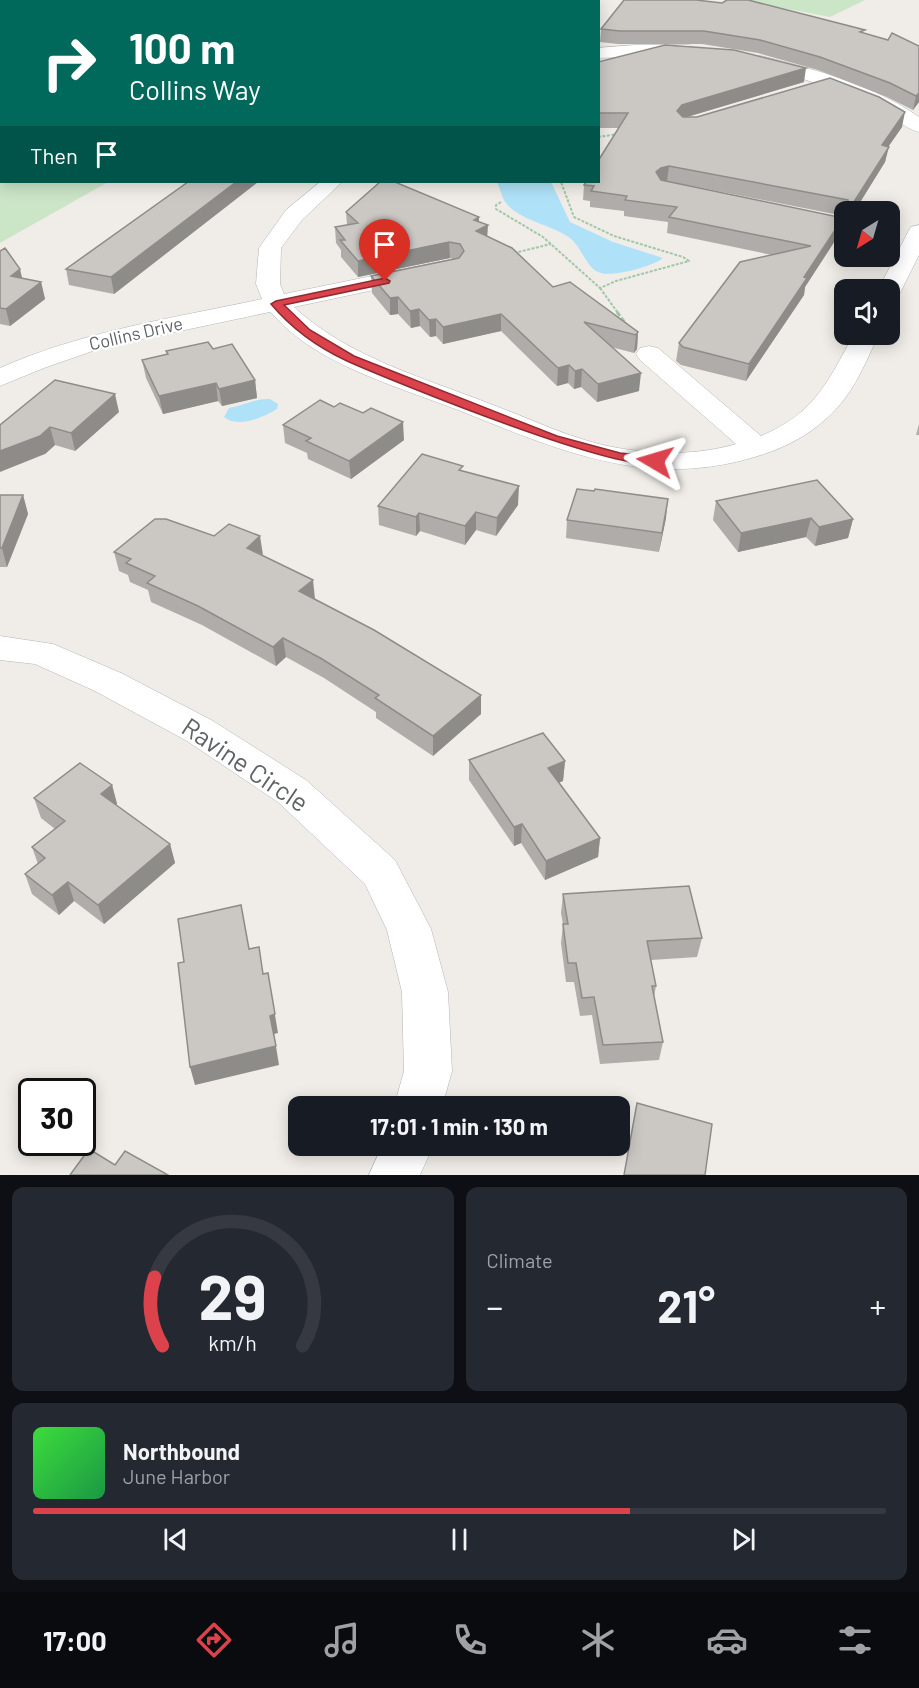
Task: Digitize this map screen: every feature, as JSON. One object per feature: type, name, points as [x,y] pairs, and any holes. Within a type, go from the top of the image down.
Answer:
[{"type":"street","points":[[600,53],[670,49],[708,52]]},
{"type":"street","points":[[745,57],[780,66],[876,102],[919,126]]},
{"type":"street","points":[[796,93],[828,83]]},
{"type":"street","points":[[331,183],[294,215],[270,248],[268,284],[276,304],[306,332],[350,358],[553,438],[588,449],[619,457],[655,461],[692,460],[758,448],[794,432],[828,402],[861,345]]},
{"type":"street","points":[[894,279],[911,236]]},
{"type":"street","name":"Collins Drive","points":[[0,378],[35,362],[98,341],[439,270]]},
{"type":"street","points":[[649,354],[758,448]]},
{"type":"street","name":"Ravine Circle","points":[[0,648],[41,653],[108,682],[200,731],[292,791],[380,872],[409,929],[425,992],[428,1071],[421,1096]]},
{"type":"street","points":[[394,1175],[403,1156]]},
{"type":"path","points":[[600,137],[621,133]]},
{"type":"path","points":[[561,183],[574,217],[598,231],[640,246],[683,257],[689,261],[616,281],[600,288]]},
{"type":"path","points":[[501,202],[496,205],[496,209],[543,237],[600,288],[649,354]]},
{"type":"path","points":[[506,254],[551,244]]},
{"type":"green space","points":[[741,0],[865,0],[830,17]]},
{"type":"green space","points":[[0,183],[106,183],[0,243]]},
{"type":"water","points":[[497,183],[551,183],[570,222],[613,242],[663,258],[634,270],[601,273],[592,268],[571,239],[520,215],[505,201]]},
{"type":"water","points":[[270,399],[278,404],[277,409],[251,421],[236,422],[224,417],[229,408]]},
{"type":"building","points":[[624,0],[696,0],[722,3],[727,0],[748,0],[865,30],[860,32],[888,40],[892,33],[919,46],[919,93],[916,96],[890,83],[820,57],[760,40],[704,31],[601,29]]},
{"type":"building","points":[[665,45],[734,50],[806,68],[682,105],[677,111],[683,117],[697,117],[830,78],[879,97],[905,112],[882,145],[889,147],[854,201],[669,166],[656,172],[661,180],[834,216],[834,232],[804,277],[807,278],[749,364],[683,347],[679,343],[740,262],[811,246],[669,217],[677,207],[625,200],[627,196],[591,191],[594,186],[584,185],[585,183],[600,183],[600,158],[628,113],[600,113],[600,61]]},
{"type":"building","points":[[187,183],[235,183],[111,277],[66,269]]},
{"type":"building","points":[[379,183],[397,183],[479,217],[474,220],[488,225],[476,231],[512,248],[553,287],[570,282],[638,332],[636,335],[584,322],[641,373],[598,384],[582,369],[575,371],[569,365],[558,368],[501,314],[443,327],[436,319],[429,320],[419,309],[410,311],[398,297],[390,298],[371,276],[459,258],[464,251],[460,244],[449,242],[358,261],[340,240],[345,240],[335,227],[358,223],[346,212]]},
{"type":"building","points":[[5,248],[20,269],[11,276],[41,282],[6,309],[0,308],[0,251]]},
{"type":"building","points":[[208,342],[213,349],[232,344],[255,380],[219,389],[216,383],[159,396],[142,360],[168,354],[166,351]]},
{"type":"building","points":[[55,380],[115,394],[71,433],[50,427],[40,436],[0,451],[0,425]]},
{"type":"building","points":[[320,400],[334,407],[340,403],[363,413],[371,408],[403,422],[349,461],[306,441],[311,438],[283,425]]},
{"type":"building","points":[[422,454],[463,466],[459,470],[519,486],[497,518],[476,512],[465,526],[419,513],[416,517],[378,506]]},
{"type":"building","points":[[817,480],[853,519],[819,527],[811,518],[741,533],[716,501]]},
{"type":"building","points":[[577,489],[594,491],[595,489],[668,499],[662,533],[567,520]]},
{"type":"building","points":[[0,495],[23,495],[2,548],[0,548]]},
{"type":"building","points":[[155,519],[166,519],[214,536],[229,524],[260,536],[247,548],[313,580],[299,591],[374,630],[481,695],[433,736],[375,698],[379,695],[322,659],[283,638],[273,647],[198,606],[147,583],[155,576],[126,563],[131,559],[114,552]]},
{"type":"building","points":[[543,733],[565,761],[548,768],[600,838],[546,861],[522,824],[514,827],[469,760]]},
{"type":"building","points":[[80,763],[112,785],[101,794],[170,844],[98,905],[68,882],[52,895],[25,874],[45,858],[32,847],[65,821],[34,798]]},
{"type":"building","points":[[689,886],[702,938],[647,941],[656,986],[652,986],[663,1042],[603,1045],[594,997],[582,998],[576,963],[568,963],[563,924],[568,924],[563,894]]},
{"type":"building","points":[[241,905],[249,949],[259,947],[263,974],[268,973],[275,1014],[270,1016],[276,1046],[190,1067],[178,963],[184,962],[178,919]]},
{"type":"building","points":[[637,1103],[712,1124],[705,1175],[624,1175],[627,1156],[630,1156],[630,1142]]},
{"type":"building","points":[[125,1151],[168,1175],[70,1175],[84,1156],[96,1156],[96,1153],[115,1165]]},
{"type":"route","points":[[385,281],[276,304],[306,332],[350,358],[553,438],[619,457],[655,461]]}]
